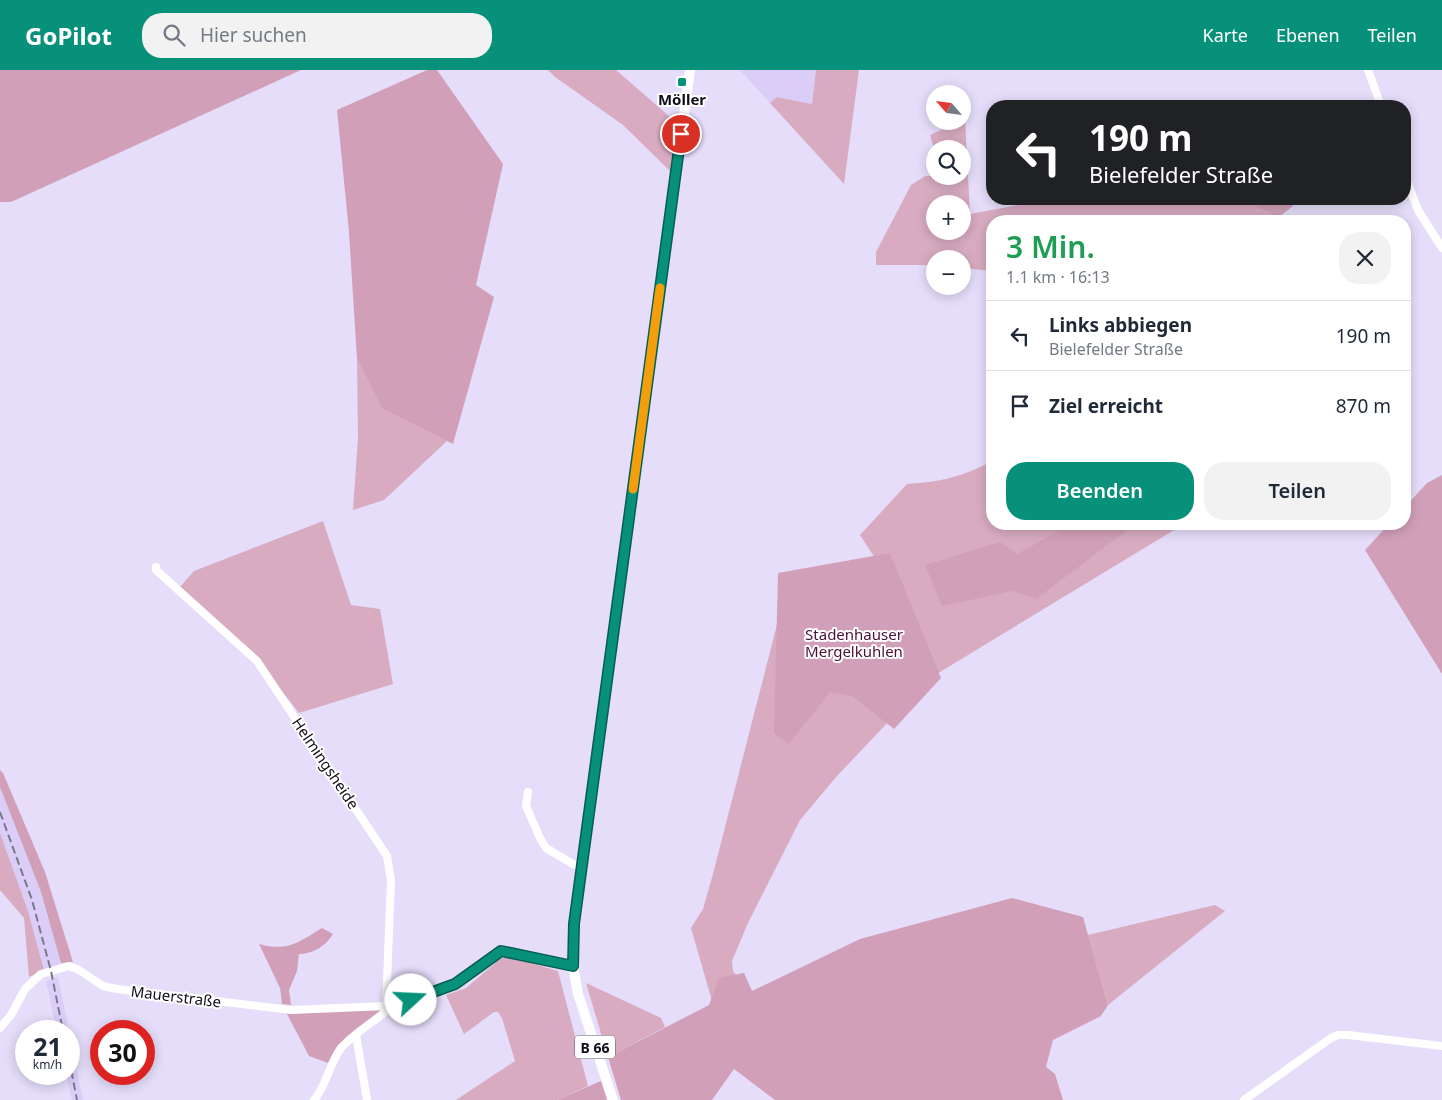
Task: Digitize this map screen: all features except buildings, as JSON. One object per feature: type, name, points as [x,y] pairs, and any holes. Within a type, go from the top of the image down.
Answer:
[{"type":"main road","name":"B 66","points":[[612,1100],[578,994],[573,966],[574,924],[690,70]]},
{"type":"street","points":[[1368,70],[1379,100]]},
{"type":"street","points":[[1411,192],[1418,210],[1442,248]]},
{"type":"street","name":"Helmingsheide","points":[[156,567],[156,570],[177,590],[257,661],[385,850],[391,880],[386,1006]]},
{"type":"street","points":[[528,792],[526,806],[546,848],[573,864],[582,866]]},
{"type":"street","name":"Mauerstraße","points":[[0,1028],[11,1015],[25,989],[32,981],[41,974],[69,966],[79,970],[103,986],[117,989],[291,1010],[396,1005],[455,984],[501,951],[573,966]]},
{"type":"street","points":[[314,1100],[321,1092],[332,1064],[342,1048],[384,1013],[386,1006]]},
{"type":"street","points":[[356,1035],[367,1100]]},
{"type":"street","points":[[1244,1100],[1338,1035],[1442,1046]]},
{"type":"shaded area","points":[[740,70],[816,70],[812,104],[777,97],[770,103]]},
{"type":"shaded area","points":[[0,787],[41,892],[61,963],[44,970],[28,911],[0,833]]},
{"type":"shaded area","points":[[58,977],[67,1020],[55,1020],[46,981]]},
{"type":"shaded area","points":[[69,1085],[80,1085],[83,1100],[72,1100]]},
{"type":"green space","points":[[0,70],[301,70],[11,202],[0,202]]},
{"type":"green space","points":[[427,70],[437,70],[503,164],[476,285],[494,297],[453,444],[382,409],[357,359],[349,232],[337,110]]},
{"type":"green space","points":[[548,70],[616,70],[677,123],[670,171],[623,125],[555,77]]},
{"type":"green space","points":[[816,70],[859,70],[844,184],[770,103],[777,97],[812,104]]},
{"type":"green space","points":[[941,130],[966,130],[966,140],[931,140],[930,135]]},
{"type":"green space","points":[[926,176],[926,185],[968,185],[969,195],[926,195],[926,240],[971,240],[971,214],[1019,205],[1293,205],[1278,215],[986,215],[986,270],[971,269],[971,250],[926,250],[926,265],[876,265],[876,252],[911,185]]},
{"type":"green space","points":[[1255,205],[1293,206],[1282,215],[1275,215]]},
{"type":"green space","points":[[357,359],[382,409],[447,441],[384,500],[353,510],[358,437]]},
{"type":"green space","name":"Stadenhauser Mergelkuhlen","points":[[986,464],[986,530],[1174,530],[930,678],[837,776],[800,820],[748,923],[732,961],[733,971],[746,989],[712,1001],[691,928],[703,909],[713,874],[790,574],[875,558],[860,535],[907,484],[951,478]]},
{"type":"green space","points":[[1442,475],[1442,674],[1365,550],[1383,530],[1411,530],[1411,500],[1427,483]]},
{"type":"green space","points":[[323,521],[351,605],[380,609],[393,684],[299,713],[258,660],[179,588],[194,571]]},
{"type":"green space","points":[[1060,530],[1128,530],[1036,599],[1013,591],[942,606],[925,565],[1000,542],[1017,554]]},
{"type":"green space","points":[[890,553],[941,678],[894,729],[852,696],[830,692],[789,744],[774,733],[778,573]]},
{"type":"green space","points":[[0,770],[3,773],[45,872],[73,962],[61,963],[41,892],[0,787]]},
{"type":"green space","points":[[0,833],[28,911],[44,970],[29,977],[24,918],[0,890]]},
{"type":"green space","points":[[1012,898],[1083,917],[1108,1005],[1101,1016],[1053,1040],[1046,1067],[1055,1074],[1063,1100],[775,1100],[734,1069],[712,1100],[621,1100],[608,1057],[709,1005],[719,978],[744,973],[752,991],[860,939]]},
{"type":"green space","points":[[1215,905],[1225,911],[1108,1005],[1088,935]]},
{"type":"green space","points":[[322,928],[333,934],[319,948],[309,953],[299,954],[297,971],[289,990],[291,1005],[282,1004],[280,988],[259,944],[277,947],[285,946],[299,941]]},
{"type":"green space","points":[[509,957],[558,971],[588,1086],[557,1100],[456,1100],[515,1061],[502,1018],[498,1012],[494,1012],[464,1034],[446,995],[466,988],[500,959]]},
{"type":"green space","points":[[586,983],[661,1018],[665,1027],[608,1057]]},
{"type":"green space","points":[[381,1009],[380,1012],[338,1045],[328,1063],[309,1056],[286,1012]]},
{"type":"green space","points":[[601,1081],[607,1100],[557,1100]]},
{"type":"railway","points":[[0,812],[32,900],[51,971],[61,1020]]},
{"type":"railway","points":[[74,1085],[77,1100]]},
{"type":"slow traffic","points":[[633,489],[660,288]]},
{"type":"place","name":"Möller","points":[[682,82]]},
{"type":"route","points":[[411,1000],[455,984],[501,951],[573,966],[572,943],[574,924],[681,134]]}]
